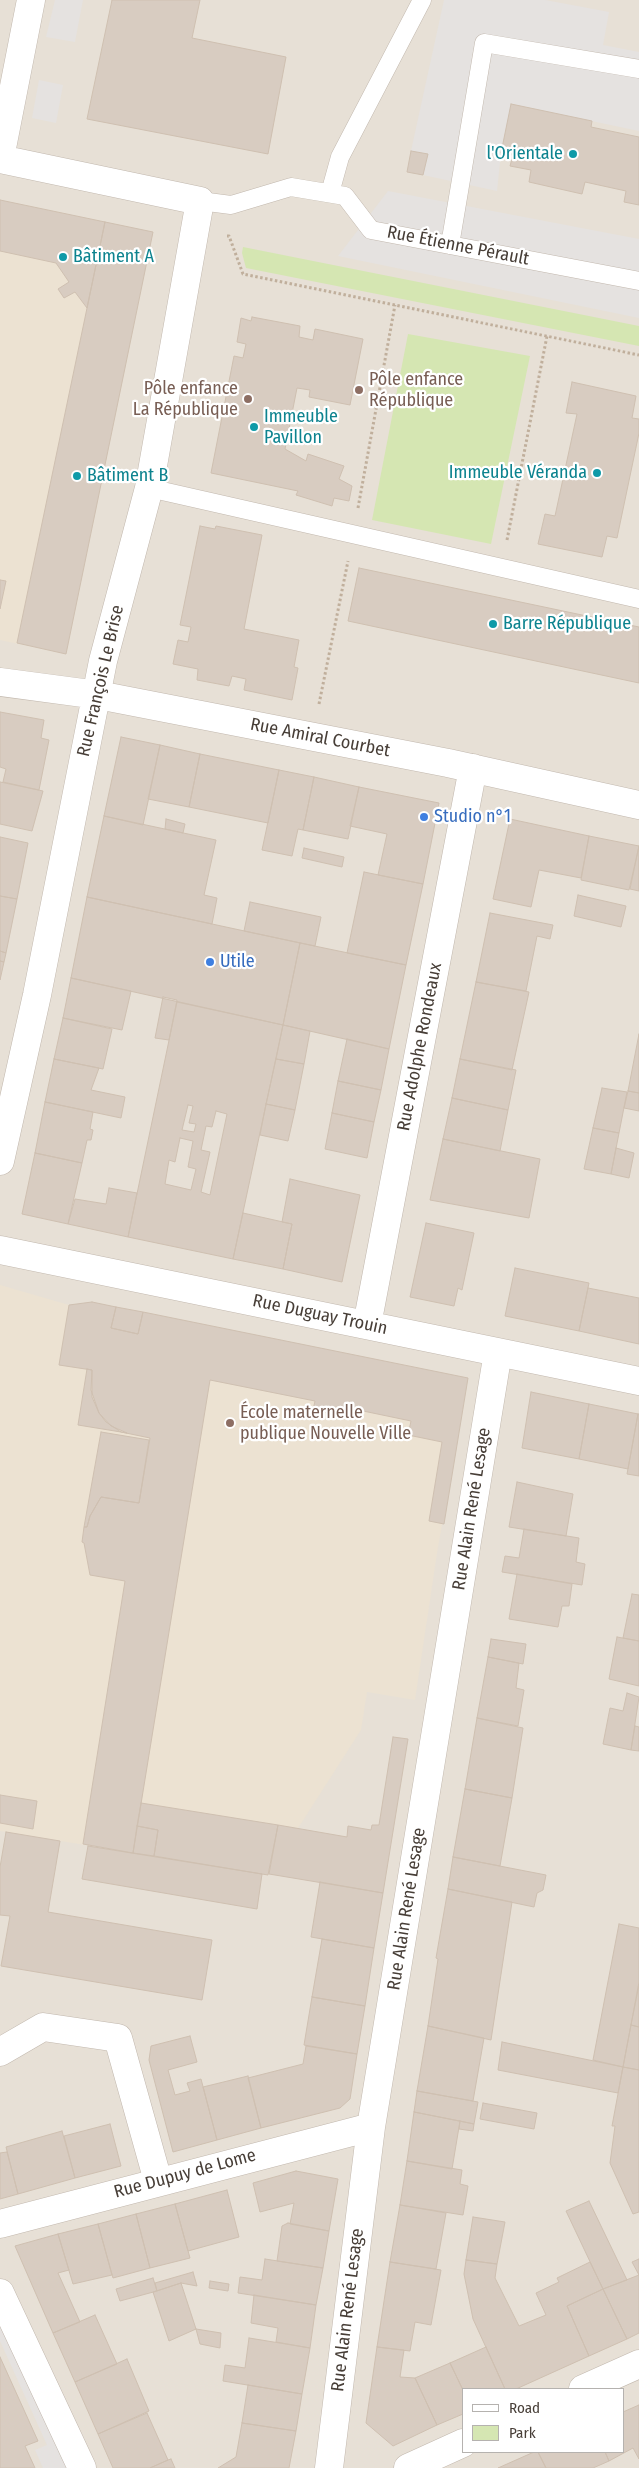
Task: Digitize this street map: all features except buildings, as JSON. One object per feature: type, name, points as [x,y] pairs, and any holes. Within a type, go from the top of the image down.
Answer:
[{"type":"street","points":[[0,158],[31,0]]},
{"type":"street","name":"Rue Étienne Pérault","points":[[0,158],[200,201]]},
{"type":"street","name":"Rue François Le Brise","points":[[0,1161],[37,995],[98,695],[103,661],[149,488],[200,201]]},
{"type":"street","name":"Rue Amiral Courbet","points":[[0,682],[98,695],[473,768],[639,805]]},
{"type":"street","name":"Rue Adolphe Rondeaux","points":[[368,1325],[473,768]]},
{"type":"street","name":"Rue Duguay Trouin","points":[[0,1250],[639,1381]]},
{"type":"street","name":"Rue Alain René Lesage","points":[[329,2468],[371,2127],[498,1352]]},
{"type":"street","points":[[0,2052],[43,2027],[118,2038],[158,2181]]},
{"type":"street","name":"Rue Dupuy de Lome","points":[[0,2224],[158,2181],[371,2127]]},
{"type":"street","points":[[0,2292],[82,2468]]},
{"type":"street","points":[[585,2388],[639,2364]]},
{"type":"street","points":[[408,2468],[462,2443]]},
{"type":"lane","points":[[330,193],[340,157],[422,0]]},
{"type":"lane","points":[[450,245],[484,43],[639,70]]},
{"type":"lane","name":"Rue Étienne Pérault","points":[[200,201],[231,205],[291,187],[330,193],[345,196],[371,230],[639,280]]},
{"type":"lane","points":[[149,488],[639,599]]},
{"type":"path","points":[[229,236],[243,274],[639,355]]},
{"type":"path","points":[[502,568],[547,336]]},
{"type":"shaded area","points":[[0,0],[639,0],[639,2468],[0,2468]]},
{"type":"shaded area","points":[[55,0],[83,0],[75,42],[46,37]]},
{"type":"shaded area","points":[[444,0],[545,0],[609,12],[603,45],[639,52],[639,131],[511,104],[501,153],[497,191],[423,175],[427,154],[411,151]]},
{"type":"shaded area","points":[[39,80],[63,85],[56,123],[32,118]]},
{"type":"shaded area","points":[[388,191],[639,239],[639,318],[338,256]]},
{"type":"shaded area","points":[[0,200],[153,232],[66,654],[0,640]]},
{"type":"shaded area","points":[[0,1285],[69,1305],[468,1378],[437,1553],[415,1700],[367,1692],[361,1730],[268,1875],[0,1831]]},
{"type":"shaded area","points":[[0,2293],[82,2468],[43,2468],[35,2450],[47,2445],[0,2341]]},
{"type":"green space","points":[[243,247],[639,326],[639,346],[246,268],[242,253]]},
{"type":"green space","points":[[408,334],[530,356],[491,544],[372,520]]},
{"type":"place","name":"l'Orientale","points":[[573,154]]},
{"type":"place","name":"Bâtiment A","points":[[63,257]]},
{"type":"place","name":"Pôle enfance République","points":[[359,390]]},
{"type":"place","name":"Pôle enfance La République","points":[[248,399]]},
{"type":"place","name":"Immeuble Pavillon","points":[[254,427]]},
{"type":"place","name":"Immeuble Véranda","points":[[597,473]]},
{"type":"place","name":"Bâtiment B","points":[[77,476]]},
{"type":"place","name":"Barre République","points":[[493,624]]},
{"type":"place","name":"Studio n°1","points":[[424,817]]},
{"type":"place","name":"Utile","points":[[210,962]]},
{"type":"place","name":"École maternelle publique Nouvelle Ville","points":[[230,1423]]}]
